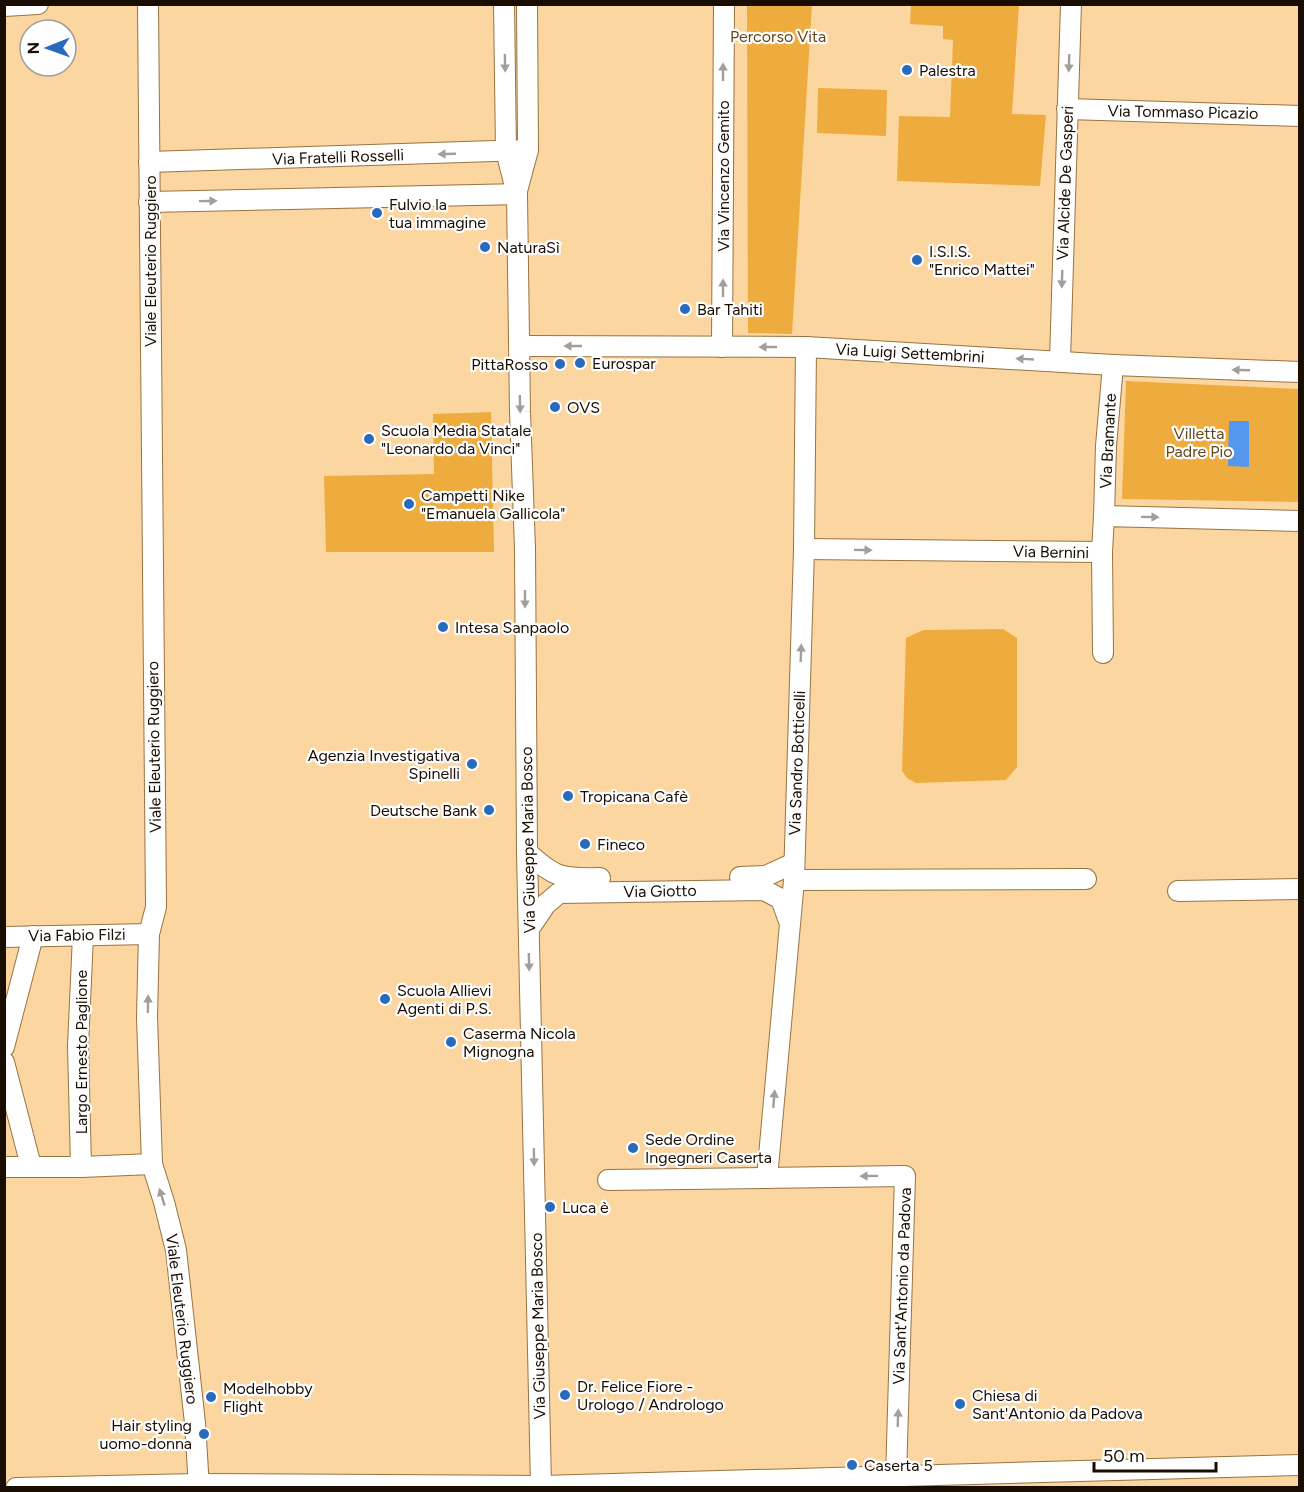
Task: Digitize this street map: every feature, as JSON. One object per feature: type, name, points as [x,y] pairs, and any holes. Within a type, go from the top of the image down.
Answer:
[{"type":"street","points":[[4,6],[38,4]]},
{"type":"street","name":"Viale Eleuterio Ruggiero","points":[[148,4],[156,907],[149,934],[147,1049],[152,1164],[176,1250],[195,1423],[198,1486]]},
{"type":"street","name":"Via Giuseppe Maria Bosco","points":[[504,4],[506,151],[517,194],[520,412],[525,548],[527,852],[541,1486]]},
{"type":"street","name":"Via Giuseppe Maria Bosco","points":[[517,194],[528,150],[527,4]]},
{"type":"street","name":"Via Vincenzo Gemito","points":[[722,347],[724,4]]},
{"type":"street","name":"Via Alcide De Gasperi","points":[[1060,361],[1071,4]]},
{"type":"street","name":"Via Tommaso Picazio","points":[[1067,109],[1299,116]]},
{"type":"street","name":"Via Fratelli Rosselli","points":[[149,162],[528,150]]},
{"type":"street","points":[[149,202],[517,194]]},
{"type":"street","name":"Via Luigi Settembrini","points":[[520,346],[812,347],[1113,365],[1299,372]]},
{"type":"street","name":"Via Sandro Botticelli","points":[[767,1178],[794,872],[809,549],[812,347]]},
{"type":"street","name":"Via Bramante","points":[[1104,516],[1106,446],[1113,365]]},
{"type":"street","points":[[1104,516],[1299,521]]},
{"type":"street","name":"Via Bernini","points":[[809,549],[1102,552],[1104,516]]},
{"type":"street","points":[[1102,552],[1103,653]]},
{"type":"street","name":"Via Giotto","points":[[527,852],[558,877],[574,879],[766,876],[794,872],[1086,879]]},
{"type":"street","points":[[1178,891],[1299,889]]},
{"type":"street","name":"Via Giotto","points":[[529,929],[546,904],[559,893],[764,890],[781,899],[790,923]]},
{"type":"street","name":"Via Fabio Filzi","points":[[4,937],[149,934]]},
{"type":"street","points":[[4,1047],[33,936]]},
{"type":"street","name":"Largo Ernesto Paglione","points":[[81,1167],[78,1046],[83,936]]},
{"type":"street","points":[[4,1062],[31,1166]]},
{"type":"street","points":[[4,1167],[152,1164]]},
{"type":"street","name":"Via Sant'Antonio da Padova","points":[[608,1180],[905,1176],[896,1477]]},
{"type":"street","points":[[16,1488],[110,1485],[541,1486],[1299,1465]]},
{"type":"green space","name":"Percorso Vita","points":[[747,5],[812,5],[792,334],[748,333]]},
{"type":"green space","points":[[911,5],[1019,5],[1012,114],[1046,115],[1040,186],[897,181],[899,116],[950,117],[953,40],[943,39],[943,26],[910,24]]},
{"type":"green space","points":[[818,88],[887,90],[886,136],[817,133]]},
{"type":"green space","name":"Villetta Padre Pio","points":[[1126,381],[1299,389],[1299,502],[1122,499]]},
{"type":"green space","name":"Campetti Nike \"Emanuela Gallicola\"","points":[[491,412],[494,552],[326,552],[324,476],[434,474],[433,414]]},
{"type":"green space","points":[[1003,629],[1017,638],[1017,767],[1006,780],[916,783],[907,778],[902,771],[906,638],[923,630]]},
{"type":"water","points":[[1229,421],[1249,421],[1249,467],[1228,466]]},
{"type":"place","name":"Palestra","points":[[907,70]]},
{"type":"place","name":"Fulvio la tua immagine","points":[[377,213]]},
{"type":"place","name":"NaturaSì","points":[[485,247]]},
{"type":"place","name":"I.S.I.S. \"Enrico Mattei\"","points":[[917,260]]},
{"type":"place","name":"Bar Tahiti","points":[[685,309]]},
{"type":"place","name":"Eurospar","points":[[580,363]]},
{"type":"place","name":"PittaRosso","points":[[560,364]]},
{"type":"place","name":"OVS","points":[[555,407]]},
{"type":"place","name":"Scuola Media Statale \"Leonardo da Vinci\"","points":[[369,439]]},
{"type":"place","name":"Campetti Nike \"Emanuela Gallicola\"","points":[[409,504]]},
{"type":"place","name":"Intesa Sanpaolo","points":[[443,627]]},
{"type":"place","name":"Agenzia Investigativa Spinelli","points":[[472,764]]},
{"type":"place","name":"Tropicana Cafè","points":[[568,796]]},
{"type":"place","name":"Deutsche Bank","points":[[489,810]]},
{"type":"place","name":"Fineco","points":[[585,844]]},
{"type":"place","name":"Scuola Allievi Agenti di P.S.","points":[[385,999]]},
{"type":"place","name":"Caserma Nicola Mignogna","points":[[451,1042]]},
{"type":"place","name":"Sede Ordine Ingegneri Caserta","points":[[633,1148]]},
{"type":"place","name":"Luca è","points":[[550,1207]]},
{"type":"place","name":"Dr. Felice Fiore - Urologo / Andrologo","points":[[565,1395]]},
{"type":"place","name":"Modelhobby Flight","points":[[211,1397]]},
{"type":"place","name":"Chiesa di Sant'Antonio da Padova","points":[[960,1404]]},
{"type":"place","name":"Hair styling uomo-donna","points":[[204,1434]]},
{"type":"place","name":"Caserta 5","points":[[852,1465]]}]
